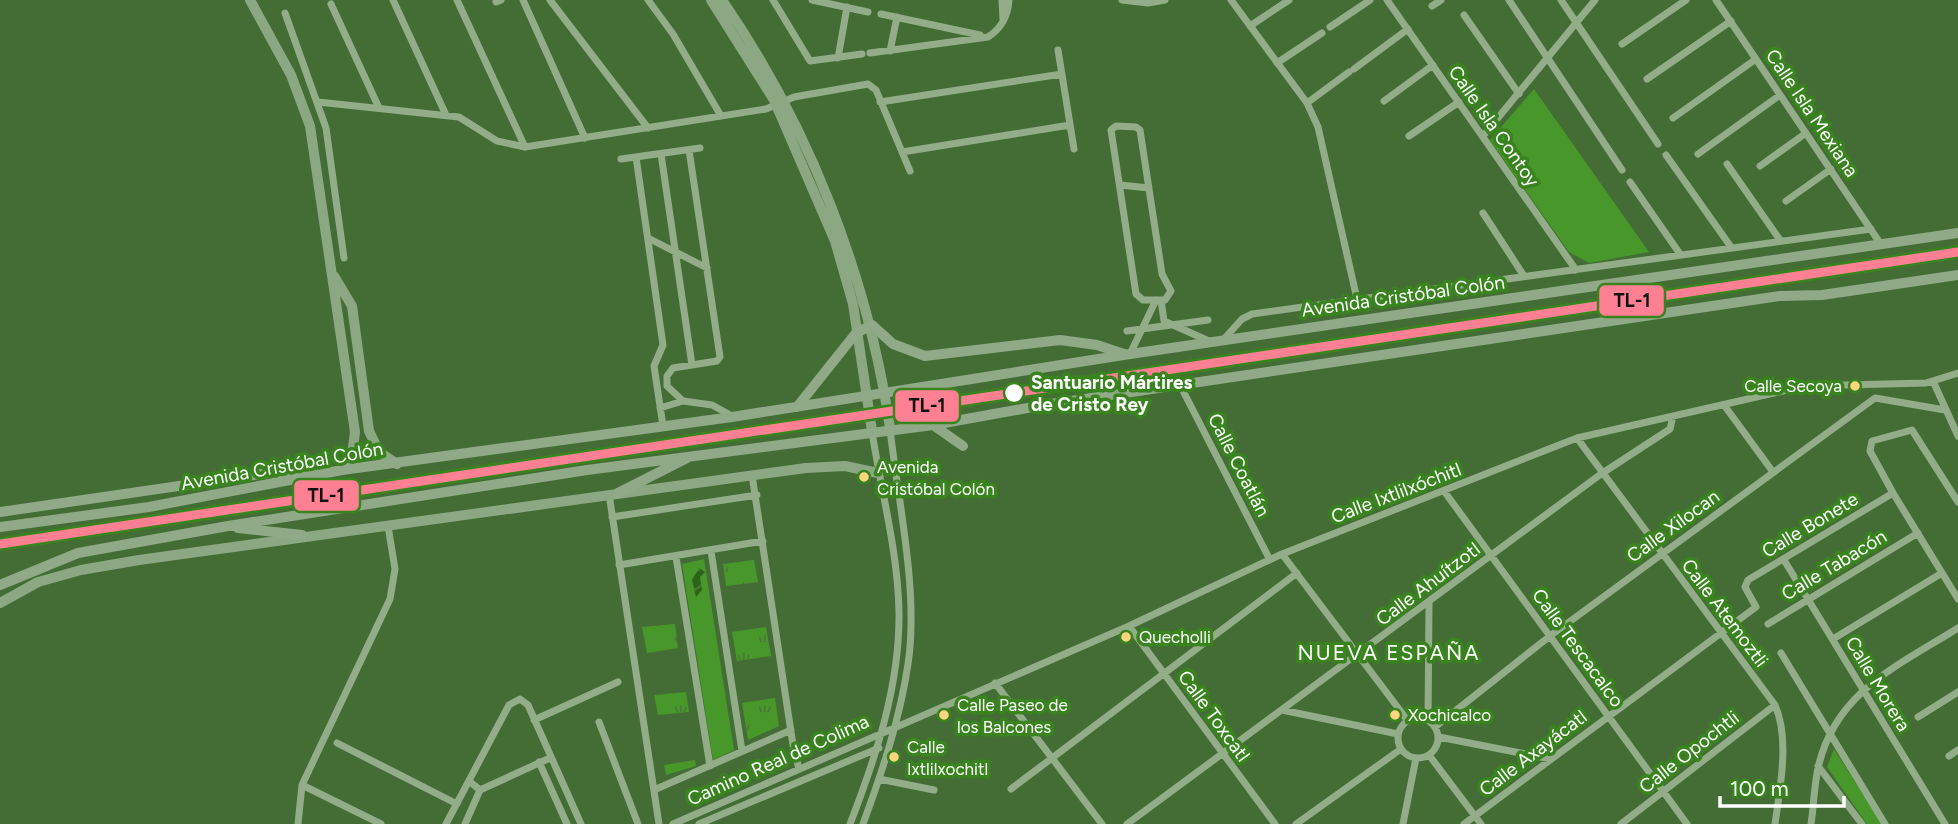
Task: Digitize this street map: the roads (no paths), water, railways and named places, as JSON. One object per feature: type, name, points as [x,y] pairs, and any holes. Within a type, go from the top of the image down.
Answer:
[{"type":"main road","name":"Avenida Cristóbal Colón","points":[[0,527],[149,507],[338,471],[733,417],[1128,355],[1958,233]]},
{"type":"main road","points":[[0,585],[78,553],[228,527],[693,454],[890,428],[933,425],[1180,385],[1780,296],[1822,295],[1958,275]]},
{"type":"main road","points":[[797,407],[856,333],[872,324],[892,344],[925,356],[1060,340],[1097,345],[1128,355]]},
{"type":"main road","points":[[933,425],[963,446]]},
{"type":"main road","points":[[613,494],[693,454]]},
{"type":"main road","points":[[0,512],[275,472],[338,471]]},
{"type":"main road","points":[[228,527],[302,535]]},
{"type":"street","points":[[250,0],[291,75],[310,126],[355,432],[352,455],[338,471]]},
{"type":"street","points":[[393,0],[446,115]]},
{"type":"street","points":[[457,0],[525,147]]},
{"type":"street","points":[[523,0],[585,138]]},
{"type":"street","points":[[550,0],[648,128]]},
{"type":"street","points":[[648,0],[673,34],[721,116]]},
{"type":"street","points":[[711,0],[780,103],[835,241],[853,304],[899,611],[895,663],[882,731],[850,824]]},
{"type":"street","points":[[722,0],[780,103],[829,204],[872,324],[884,392],[910,610],[909,662],[896,725],[863,824]]},
{"type":"street","points":[[773,0],[810,61],[988,37],[999,29],[1003,19],[1002,0]]},
{"type":"street","points":[[812,0],[869,12]]},
{"type":"street","points":[[1003,19],[1008,15],[1009,0]]},
{"type":"street","points":[[1122,0],[1148,4],[1165,0]]},
{"type":"street","points":[[1231,0],[1307,103],[1318,127],[1357,299]]},
{"type":"street","points":[[1250,26],[1289,0]]},
{"type":"street","points":[[1330,27],[1370,0]]},
{"type":"street","name":"Calle Isla Contoy","points":[[1387,0],[1576,270]]},
{"type":"street","points":[[1432,6],[1441,0]]},
{"type":"street","points":[[1509,0],[1548,57],[1551,67],[1622,170]]},
{"type":"street","points":[[1561,0],[1658,144]]},
{"type":"street","points":[[1483,136],[1595,0]]},
{"type":"street","points":[[1622,44],[1686,0]]},
{"type":"street","name":"Calle Isla Mexiana","points":[[1716,0],[1881,243]]},
{"type":"street","points":[[331,4],[379,108]]},
{"type":"street","points":[[838,58],[847,7]]},
{"type":"street","points":[[285,13],[326,128],[344,258]]},
{"type":"street","points":[[881,14],[988,37]]},
{"type":"street","points":[[1464,15],[1518,94]]},
{"type":"street","points":[[890,51],[897,17]]},
{"type":"street","points":[[1647,79],[1731,22]]},
{"type":"street","points":[[1307,103],[1408,29]]},
{"type":"street","points":[[1277,63],[1322,33]]},
{"type":"street","points":[[1058,50],[1074,149]]},
{"type":"street","points":[[1673,118],[1756,59]]},
{"type":"street","points":[[1384,101],[1433,65]]},
{"type":"street","points":[[880,102],[1062,74]]},
{"type":"street","points":[[318,102],[446,115],[467,121],[497,141],[525,147],[721,116],[868,84],[874,88],[909,171]]},
{"type":"street","points":[[1698,153],[1780,95]]},
{"type":"street","points":[[1409,136],[1459,102]]},
{"type":"street","points":[[902,152],[1070,125]]},
{"type":"street","points":[[1114,126],[1136,127],[1140,130],[1149,188],[1162,274],[1171,290],[1168,299],[1143,300],[1136,294],[1111,130],[1114,126]]},
{"type":"street","points":[[1760,166],[1806,133]]},
{"type":"street","points":[[621,159],[700,148]]},
{"type":"street","points":[[683,401],[669,391],[667,376],[674,368],[717,361],[720,357],[689,150]]},
{"type":"street","points":[[661,154],[692,365]]},
{"type":"street","points":[[1666,155],[1731,247]]},
{"type":"street","points":[[636,157],[663,345],[654,366],[663,426]]},
{"type":"street","points":[[1727,164],[1780,240]]},
{"type":"street","points":[[1786,201],[1831,169]]},
{"type":"street","points":[[1630,182],[1680,254]]},
{"type":"street","points":[[1120,185],[1149,188]]},
{"type":"street","points":[[1483,213],[1524,276]]},
{"type":"street","points":[[1159,300],[1164,321],[1217,342],[1242,319],[1252,314],[1871,229]]},
{"type":"street","points":[[648,238],[707,268]]},
{"type":"street","points":[[331,272],[352,306],[369,431],[379,452],[397,464]]},
{"type":"street","points":[[1128,355],[1159,300]]},
{"type":"street","points":[[1127,331],[1208,320]]},
{"type":"street","name":"Calle Ixtlilxóchitl","points":[[896,725],[1129,626],[1282,554],[1577,438],[1805,386],[1933,382],[1958,373]]},
{"type":"street","points":[[1933,382],[1958,436]]},
{"type":"street","name":"Calle Coatlán","points":[[1180,385],[1270,560]]},
{"type":"street","name":"Calle Xilocan","points":[[1435,727],[1550,636],[1875,398],[1945,410]]},
{"type":"street","points":[[660,408],[683,401],[712,405],[733,417]]},
{"type":"street","points":[[1724,405],[1773,472]]},
{"type":"street","name":"Calle Ahuítzotl","points":[[1127,824],[1429,604],[1601,474],[1670,429],[1673,416]]},
{"type":"street","points":[[1958,502],[1912,430],[1872,441],[1869,445],[1893,493],[1958,598]]},
{"type":"street","name":"Calle Atemoztli","points":[[1577,438],[1661,555],[1775,705]]},
{"type":"street","points":[[875,453],[886,459],[892,452]]},
{"type":"street","points":[[0,603],[38,582],[81,570],[302,535],[388,526],[752,475],[838,466],[878,473]]},
{"type":"street","points":[[752,475],[799,769]]},
{"type":"street","name":"Calle Tescacalco","points":[[1444,491],[1687,824]]},
{"type":"street","name":"Calle Bonete","points":[[1756,607],[1744,584],[1893,493]]},
{"type":"street","points":[[613,494],[612,517],[659,824]]},
{"type":"street","points":[[612,517],[757,495]]},
{"type":"street","points":[[298,824],[302,785],[390,599],[395,569],[388,526]]},
{"type":"street","name":"Calle Tabacón","points":[[1768,624],[1918,533]]},
{"type":"street","points":[[619,565],[763,541]]},
{"type":"street","points":[[711,551],[742,751]]},
{"type":"street","points":[[1282,554],[1408,721]]},
{"type":"street","points":[[676,557],[710,766]]},
{"type":"street","name":"Calle Morera","points":[[1784,560],[1941,823]]},
{"type":"street","points":[[1011,789],[1297,573]]},
{"type":"street","points":[[1833,639],[1942,573]]},
{"type":"street","points":[[1428,720],[1429,604]]},
{"type":"street","name":"Calle Axayácatl","points":[[1464,824],[1756,607]]},
{"type":"street","name":"Calle Toxcatl","points":[[1129,626],[1275,824]]},
{"type":"street","points":[[1811,824],[1818,765],[1829,732],[1862,688],[1958,628]]},
{"type":"street","points":[[1781,653],[1885,824]]},
{"type":"street","points":[[534,719],[618,682]]},
{"type":"street","points":[[995,683],[1102,824]]},
{"type":"street","points":[[1918,717],[1958,692]]},
{"type":"street","points":[[446,824],[512,702],[524,701],[581,824]]},
{"type":"street","points":[[1775,705],[1781,719],[1783,737],[1775,824]]},
{"type":"street","name":"Calle Opochtli","points":[[1622,824],[1775,705]]},
{"type":"street","points":[[1282,710],[1398,734]]},
{"type":"street","points":[[1420,718],[1428,720],[1435,727],[1437,746],[1429,755],[1416,758],[1401,749],[1398,734],[1408,721],[1420,718]]},
{"type":"street","points":[[598,722],[638,824]]},
{"type":"street","name":"Camino Real de Colima","points":[[673,824],[896,725]]},
{"type":"street","points":[[654,789],[791,730]]},
{"type":"street","points":[[1438,737],[1551,759]]},
{"type":"street","name":"Camino Real de Colima","points":[[702,824],[891,742]]},
{"type":"street","points":[[337,743],[457,804]]},
{"type":"street","points":[[1296,824],[1401,749]]},
{"type":"street","points":[[1948,756],[1958,750]]},
{"type":"street","points":[[1429,755],[1481,824]]},
{"type":"street","points":[[465,824],[480,790],[551,758]]},
{"type":"street","points":[[1403,824],[1416,758]]},
{"type":"street","points":[[540,762],[568,824]]},
{"type":"street","points":[[1818,765],[1862,824]]},
{"type":"street","points":[[785,775],[789,786]]},
{"type":"street","points":[[879,779],[934,790]]},
{"type":"street","points":[[469,781],[480,790]]},
{"type":"street","points":[[302,785],[381,824]]},
{"type":"water","points":[[699,568],[705,572],[700,577],[702,590],[696,597],[692,580]]},
{"type":"place","name":"Calle Secoya","points":[[1855,386]]},
{"type":"place","name":"Santuario Mártires de Cristo Rey","points":[[1014,393]]},
{"type":"place","name":"Avenida Cristóbal Colón","points":[[864,477]]},
{"type":"place","name":"Quecholli","points":[[1126,637]]},
{"type":"place","name":"Calle Paseo de los Balcones","points":[[944,715]]},
{"type":"place","name":"Xochicalco","points":[[1395,715]]},
{"type":"place","name":"Calle Ixtlilxochitl","points":[[894,757]]},
{"type":"district","name":"NUEVA ESPAÑA","points":[[1389,652]]}]
